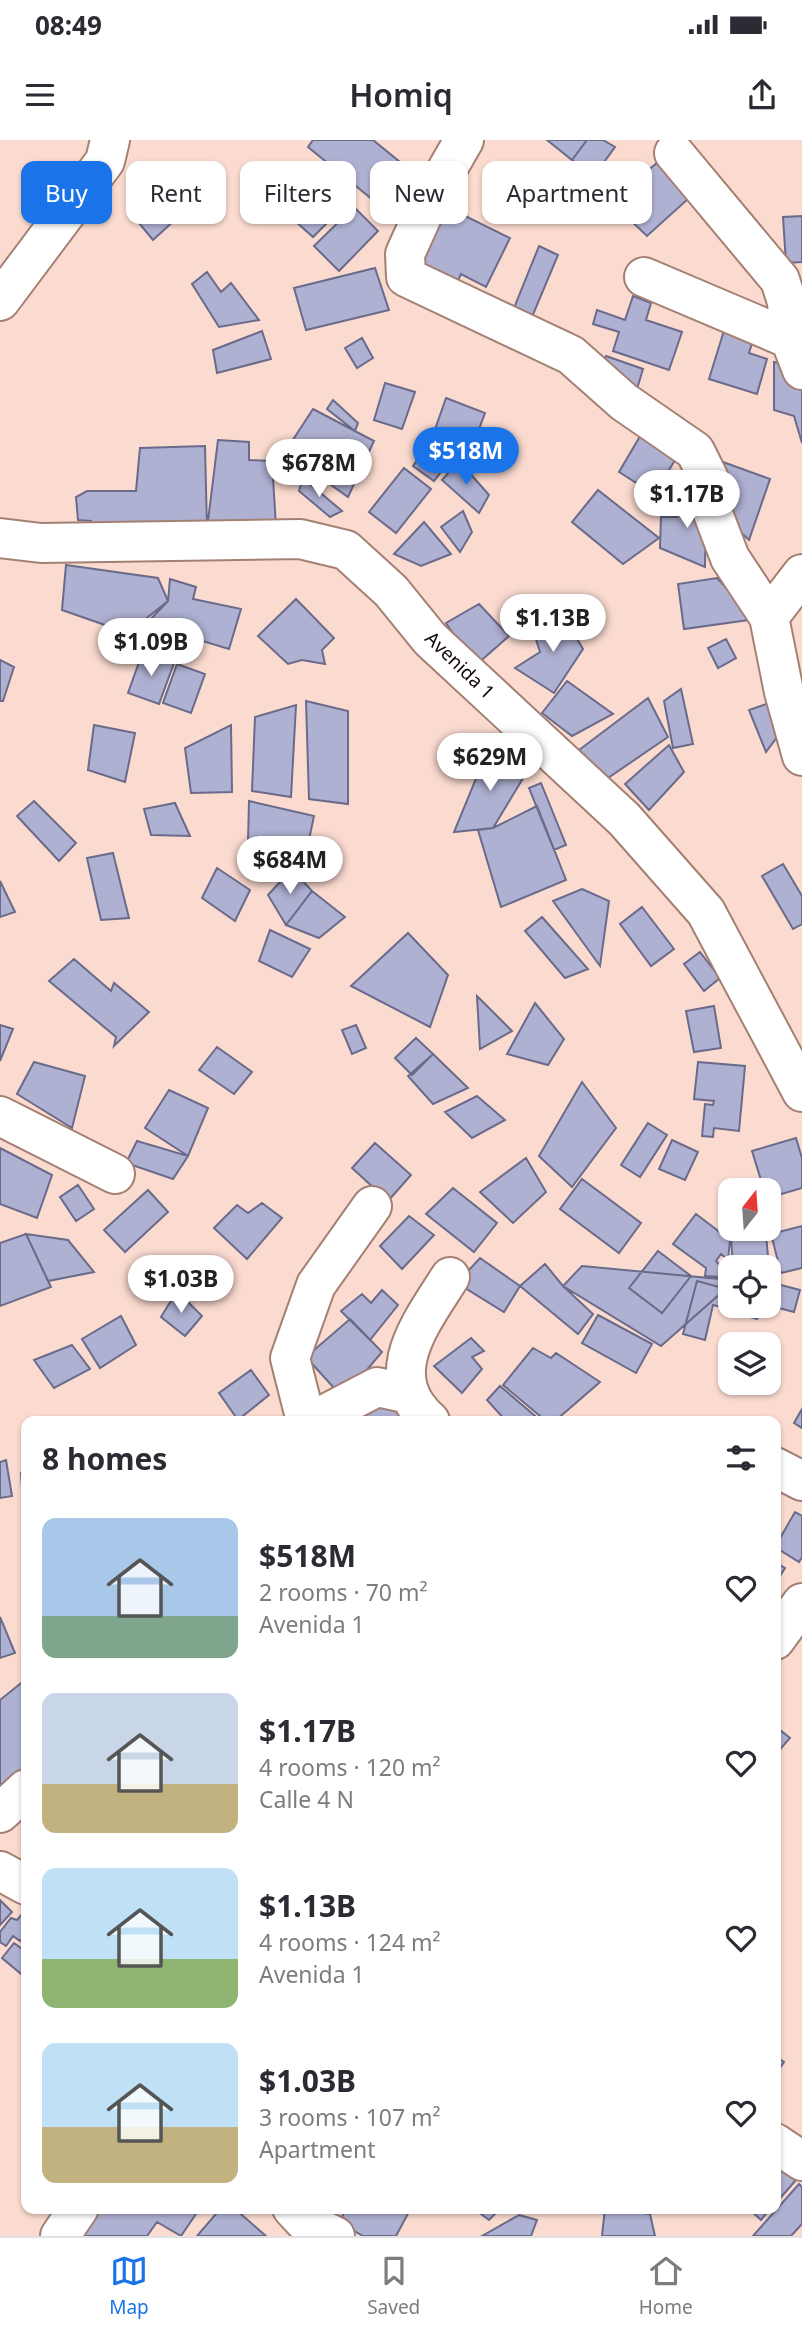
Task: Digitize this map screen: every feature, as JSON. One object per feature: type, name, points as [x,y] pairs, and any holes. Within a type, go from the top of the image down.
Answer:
[{"type":"street","points":[[0,301],[105,160],[110,140]]},
{"type":"street","points":[[464,140],[429,201],[405,254],[406,277],[571,355],[624,402],[695,451],[709,479],[712,511],[730,558],[769,617],[802,756]]},
{"type":"street","points":[[674,153],[780,280],[796,355]]},
{"type":"street","points":[[644,277],[796,355]]},
{"type":"street","name":"Avenida 1","points":[[0,538],[41,543],[300,539],[346,550],[391,591],[430,639],[624,819],[706,912],[802,1092]]},
{"type":"street","points":[[769,617],[802,574]]},
{"type":"street","points":[[0,1116],[115,1174]]},
{"type":"street","points":[[305,1416],[290,1358],[316,1285],[372,1206]]},
{"type":"street","points":[[419,1407],[404,1366],[415,1333],[450,1277]]},
{"type":"street","points":[[322,1416],[377,1387],[419,1407]]},
{"type":"street","points":[[781,1470],[802,1481]]},
{"type":"street","points":[[781,1632],[802,1603]]},
{"type":"street","points":[[0,1813],[21,1794]]},
{"type":"street","points":[[0,1871],[21,1882]]},
{"type":"street","points":[[781,2147],[802,2161]]},
{"type":"street","points":[[61,2236],[75,2214]]},
{"type":"building","points":[[313,140],[373,140],[399,161],[370,161],[370,198],[356,186],[356,161],[325,161],[308,147]]},
{"type":"building","points":[[547,140],[587,140],[572,160]]},
{"type":"building","points":[[587,140],[603,140],[615,147],[605,161],[572,160]]},
{"type":"building","points":[[657,163],[688,199],[647,236],[634,224],[652,224],[652,167]]},
{"type":"building","points":[[356,209],[378,231],[339,271],[314,246],[337,224],[356,224]]},
{"type":"building","points":[[802,216],[802,262],[786,263],[783,217]]},
{"type":"building","points":[[468,217],[510,238],[486,287],[461,274],[456,285],[410,262],[429,224],[468,224]]},
{"type":"building","points":[[140,224],[170,224],[153,240]]},
{"type":"building","points":[[298,224],[326,224],[313,237]]},
{"type":"building","points":[[539,246],[558,255],[532,317],[514,308]]},
{"type":"building","points":[[375,268],[389,310],[306,330],[294,288]]},
{"type":"building","points":[[207,272],[221,292],[231,283],[259,320],[219,327],[192,284]]},
{"type":"building","points":[[633,296],[651,303],[646,320],[682,332],[669,370],[613,351],[619,332],[593,324],[597,310],[625,320]]},
{"type":"building","points":[[726,324],[755,333],[749,353],[767,359],[757,394],[709,379]]},
{"type":"building","points":[[262,331],[271,359],[217,373],[213,350]]},
{"type":"building","points":[[362,338],[373,358],[357,368],[345,348]]},
{"type":"building","points":[[606,356],[643,369],[634,399],[598,371]]},
{"type":"building","points":[[774,362],[798,367],[802,379],[802,443],[794,416],[774,410]]},
{"type":"building","points":[[385,383],[415,392],[402,429],[374,420]]},
{"type":"building","points":[[446,398],[485,413],[470,453],[432,438]]},
{"type":"building","points":[[333,400],[358,423],[355,431],[327,409]]},
{"type":"building","points":[[313,409],[374,441],[348,497],[285,452]]},
{"type":"building","points":[[642,433],[677,457],[654,494],[619,472]]},
{"type":"building","points":[[218,440],[249,442],[249,460],[272,461],[276,527],[207,529]]},
{"type":"building","points":[[205,446],[207,529],[92,532],[91,521],[78,520],[76,497],[87,491],[136,491],[140,448]]},
{"type":"building","points":[[425,449],[447,464],[434,481],[413,466]]},
{"type":"building","points":[[459,461],[489,495],[479,513],[442,480]]},
{"type":"building","points":[[723,462],[770,479],[749,540],[722,515]]},
{"type":"building","points":[[404,468],[431,489],[396,533],[369,512]]},
{"type":"building","points":[[303,478],[342,511],[330,517],[299,491]]},
{"type":"building","points":[[598,490],[659,538],[623,564],[572,522]]},
{"type":"building","points":[[686,492],[706,498],[705,567],[660,548],[661,517],[677,517]]},
{"type":"building","points":[[463,511],[472,532],[460,552],[441,527]]},
{"type":"building","points":[[424,522],[451,554],[421,566],[394,554]]},
{"type":"building","points":[[66,565],[158,578],[168,601],[128,633],[62,610]]},
{"type":"building","points":[[717,578],[756,619],[684,629],[678,584]]},
{"type":"building","points":[[170,579],[196,587],[193,599],[241,609],[229,649],[146,624],[168,601]]},
{"type":"building","points":[[296,599],[334,638],[322,650],[325,664],[302,660],[288,664],[258,636]]},
{"type":"building","points":[[479,604],[509,636],[475,666],[446,623]]},
{"type":"building","points":[[562,613],[583,649],[554,693],[515,668],[540,652],[533,630]]},
{"type":"building","points":[[726,639],[736,658],[718,668],[708,648]]},
{"type":"building","points":[[143,651],[174,663],[159,704],[128,693]]},
{"type":"building","points":[[0,660],[14,667],[3,701],[0,701]]},
{"type":"building","points":[[177,664],[205,674],[191,713],[163,703]]},
{"type":"building","points":[[567,681],[613,714],[572,736],[542,713]]},
{"type":"building","points":[[681,689],[693,744],[673,748],[664,701]]},
{"type":"building","points":[[648,698],[668,737],[608,778],[579,750]]},
{"type":"building","points":[[781,699],[789,721],[766,752],[749,710]]},
{"type":"building","points":[[306,701],[348,711],[348,804],[309,799]]},
{"type":"building","points":[[296,705],[291,797],[252,791],[255,717]]},
{"type":"building","points":[[94,725],[135,733],[125,782],[88,770]]},
{"type":"building","points":[[231,725],[232,792],[191,793],[185,748]]},
{"type":"building","points":[[669,745],[684,772],[649,810],[625,784]]},
{"type":"building","points":[[489,747],[525,775],[493,828],[454,832]]},
{"type":"building","points":[[541,783],[566,845],[554,850],[529,788]]},
{"type":"building","points":[[34,801],[76,843],[59,861],[17,816]]},
{"type":"building","points":[[249,801],[314,816],[306,854],[248,842]]},
{"type":"building","points":[[175,803],[190,836],[151,835],[144,809]]},
{"type":"building","points":[[537,806],[566,880],[501,907],[478,830],[493,828]]},
{"type":"building","points":[[113,853],[129,918],[101,920],[87,858]]},
{"type":"building","points":[[783,864],[802,896],[802,924],[793,929],[762,876]]},
{"type":"building","points":[[217,868],[250,890],[235,921],[202,898]]},
{"type":"building","points":[[292,869],[312,891],[286,925],[268,895]]},
{"type":"building","points":[[0,881],[15,912],[0,917]]},
{"type":"building","points":[[582,889],[609,901],[600,966],[553,901]]},
{"type":"building","points":[[312,891],[345,917],[319,938],[286,925]]},
{"type":"building","points":[[642,907],[674,949],[651,966],[620,924]]},
{"type":"building","points":[[542,917],[588,969],[565,978],[525,931]]},
{"type":"building","points":[[270,930],[310,949],[292,977],[259,961]]},
{"type":"building","points":[[408,933],[448,975],[430,1027],[351,986]]},
{"type":"building","points":[[700,952],[720,978],[704,991],[684,964]]},
{"type":"building","points":[[74,959],[111,991],[114,983],[149,1012],[114,1046],[116,1037],[49,981]]},
{"type":"building","points":[[477,996],[512,1031],[480,1049]]},
{"type":"building","points":[[535,1003],[564,1039],[548,1065],[507,1054]]},
{"type":"building","points":[[714,1006],[721,1048],[694,1052],[686,1011]]},
{"type":"building","points":[[0,1025],[13,1029],[0,1061]]},
{"type":"building","points":[[356,1025],[366,1048],[352,1054],[342,1030]]},
{"type":"building","points":[[416,1038],[433,1054],[412,1075],[395,1058]]},
{"type":"building","points":[[217,1047],[252,1072],[234,1094],[199,1070]]},
{"type":"building","points":[[433,1054],[468,1088],[433,1104],[408,1076]]},
{"type":"building","points":[[34,1062],[85,1076],[72,1128],[17,1094]]},
{"type":"building","points":[[698,1062],[745,1066],[739,1131],[714,1128],[713,1137],[702,1136],[705,1104],[713,1105],[714,1101],[694,1099]]},
{"type":"building","points":[[582,1082],[616,1128],[572,1187],[539,1156]]},
{"type":"building","points":[[169,1090],[208,1108],[188,1156],[145,1128]]},
{"type":"building","points":[[477,1096],[505,1120],[472,1138],[445,1112]]},
{"type":"building","points":[[648,1123],[667,1135],[640,1177],[621,1165]]},
{"type":"building","points":[[796,1138],[802,1158],[802,1188],[781,1194],[781,1178],[760,1178],[752,1151]]},
{"type":"building","points":[[672,1140],[698,1152],[685,1180],[659,1169]]},
{"type":"building","points":[[137,1141],[188,1156],[173,1179],[126,1163]]},
{"type":"building","points":[[375,1143],[411,1175],[388,1201],[352,1168]]},
{"type":"building","points":[[0,1148],[52,1175],[37,1218],[0,1204]]},
{"type":"building","points":[[526,1158],[546,1192],[513,1223],[480,1192]]},
{"type":"building","points":[[582,1179],[641,1223],[619,1253],[560,1209]]},
{"type":"building","points":[[78,1185],[94,1209],[76,1221],[60,1197]]},
{"type":"building","points":[[453,1188],[497,1223],[474,1252],[426,1214]]},
{"type":"building","points":[[148,1190],[168,1212],[125,1252],[104,1230]]},
{"type":"building","points":[[262,1203],[282,1218],[247,1259],[214,1228],[237,1205],[248,1213]]},
{"type":"building","points":[[696,1214],[718,1231],[718,1241],[730,1241],[728,1255],[718,1255],[716,1261],[718,1277],[705,1276],[706,1268],[673,1244]]},
{"type":"building","points":[[409,1216],[434,1235],[402,1269],[380,1246]]},
{"type":"building","points":[[802,1226],[802,1268],[781,1273],[781,1255],[776,1255],[773,1241],[781,1241],[781,1231]]},
{"type":"building","points":[[26,1234],[68,1240],[94,1272],[48,1281]]},
{"type":"building","points":[[26,1234],[51,1287],[0,1306],[0,1243]]},
{"type":"building","points":[[731,1241],[767,1241],[768,1255],[732,1255]]},
{"type":"building","points":[[658,1251],[691,1276],[662,1313],[629,1288]]},
{"type":"building","points":[[480,1258],[520,1286],[504,1312],[457,1283]]},
{"type":"building","points":[[545,1264],[563,1286],[593,1314],[578,1334],[520,1286]]},
{"type":"building","points":[[582,1266],[718,1279],[718,1296],[661,1346],[563,1286]]},
{"type":"building","points":[[697,1281],[718,1287],[718,1306],[713,1305],[705,1340],[683,1334]]},
{"type":"building","points":[[781,1285],[800,1290],[794,1312],[781,1309]]},
{"type":"building","points":[[382,1290],[398,1305],[370,1340],[341,1311],[362,1294],[371,1303]]},
{"type":"building","points":[[177,1291],[202,1316],[185,1336],[161,1317]]},
{"type":"building","points":[[598,1315],[652,1344],[636,1373],[582,1343]]},
{"type":"building","points":[[121,1316],[136,1345],[100,1368],[82,1339]]},
{"type":"building","points":[[350,1319],[382,1352],[343,1398],[306,1357]]},
{"type":"building","points":[[471,1338],[484,1351],[472,1357],[482,1369],[462,1393],[434,1366]]},
{"type":"building","points":[[72,1345],[90,1369],[54,1388],[34,1360]]},
{"type":"building","points":[[533,1348],[551,1358],[556,1353],[600,1382],[561,1416],[540,1416],[503,1385]]},
{"type":"building","points":[[251,1370],[269,1395],[243,1416],[235,1416],[219,1393]]},
{"type":"building","points":[[500,1386],[535,1416],[501,1416],[487,1400]]},
{"type":"building","points":[[386,1391],[402,1416],[364,1416]]},
{"type":"building","points":[[802,1409],[802,1428],[794,1423]]},
{"type":"building","points":[[6,1460],[12,1496],[0,1498],[0,1462]]},
{"type":"building","points":[[795,1512],[802,1516],[802,1557],[799,1562],[781,1551],[781,1536]]},
{"type":"building","points":[[0,1617],[15,1653],[0,1658]]},
{"type":"building","points":[[21,1683],[21,1783],[0,1802],[0,1700]]},
{"type":"building","points":[[781,1731],[790,1738],[781,1748]]},
{"type":"building","points":[[0,1900],[12,1912],[0,1925]]},
{"type":"building","points":[[21,1915],[21,1940],[13,1936],[6,1946],[0,1942],[0,1932],[11,1918],[17,1920]]},
{"type":"building","points":[[14,1943],[21,1948],[21,1974],[2,1958]]},
{"type":"building","points":[[781,2167],[796,2180],[781,2197]]},
{"type":"building","points":[[799,2184],[802,2187],[802,2224],[791,2236],[753,2236],[772,2214],[781,2214],[781,2204]]},
{"type":"building","points":[[92,2214],[196,2214],[181,2236],[157,2222],[147,2236],[78,2236]]},
{"type":"building","points":[[216,2214],[241,2214],[266,2236],[197,2236]]},
{"type":"building","points":[[344,2214],[408,2214],[396,2236],[363,2236],[339,2222]]},
{"type":"building","points":[[481,2214],[495,2214],[489,2220]]},
{"type":"building","points":[[604,2214],[650,2214],[655,2236],[602,2236]]},
{"type":"building","points":[[754,2214],[766,2214],[761,2220]]},
{"type":"building","points":[[519,2215],[537,2220],[531,2236],[482,2236]]}]
